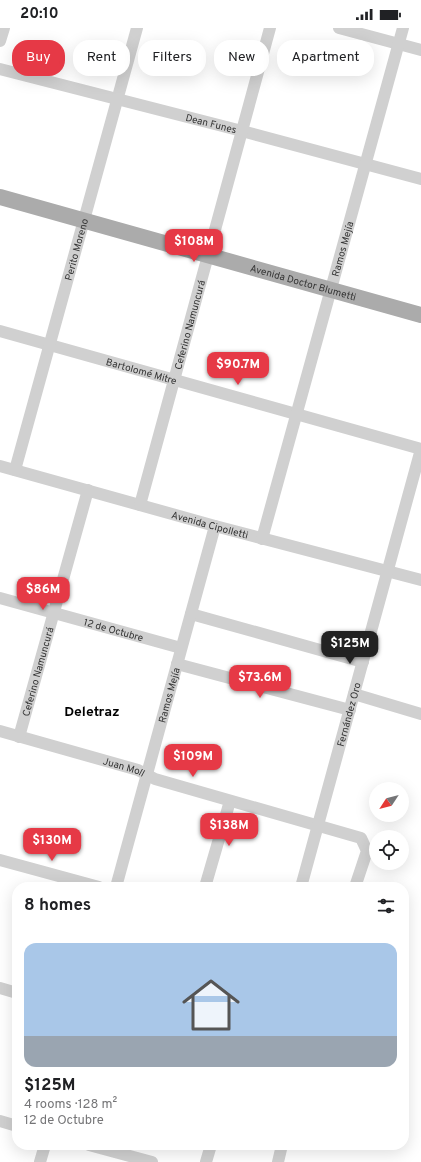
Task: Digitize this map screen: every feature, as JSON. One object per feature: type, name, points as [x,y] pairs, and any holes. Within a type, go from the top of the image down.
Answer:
[{"type":"main road","name":"Avenida Doctor Blumetti","points":[[0,197],[84,219],[421,315]]},
{"type":"street","points":[[0,41],[4,28]]},
{"type":"street","name":"Perito Moreno","points":[[15,470],[137,28]]},
{"type":"street","name":"Ceferino Namuncurá","points":[[140,505],[270,28]]},
{"type":"street","points":[[339,28],[421,50]]},
{"type":"street","name":"Ramos Mejía","points":[[262,539],[404,28]]},
{"type":"street","name":"Dean Funes","points":[[0,69],[421,179]]},
{"type":"street","name":"Bartolomé Mitre","points":[[0,332],[421,449]]},
{"type":"street","name":"Fernández Oro","points":[[302,882],[421,449]]},
{"type":"street","name":"Avenida Cipolletti","points":[[0,466],[262,539],[421,580]]},
{"type":"street","name":"Ceferino Namuncurá","points":[[19,737],[55,613],[88,490]]},
{"type":"street","name":"Ramos Mejía","points":[[117,882],[148,775],[214,526]]},
{"type":"street","name":"12 de Octubre","points":[[0,598],[181,648]]},
{"type":"street","points":[[191,614],[363,662]]},
{"type":"street","points":[[177,664],[350,710]]},
{"type":"street","points":[[354,694],[421,714]]},
{"type":"street","name":"Juan Moll","points":[[0,731],[138,770],[155,779],[361,838],[367,851],[358,882]]},
{"type":"street","points":[[206,882],[230,801]]},
{"type":"street","points":[[0,860],[81,882]]},
{"type":"street","points":[[0,988],[12,992]]},
{"type":"street","points":[[0,1121],[12,1125]]},
{"type":"street","points":[[40,1162],[44,1150]]},
{"type":"street","points":[[111,1150],[152,1162]]},
{"type":"street","points":[[206,1162],[210,1150]]},
{"type":"street","points":[[278,1162],[281,1150]]},
{"type":"district","name":"Deletraz","points":[[92,711]]}]
